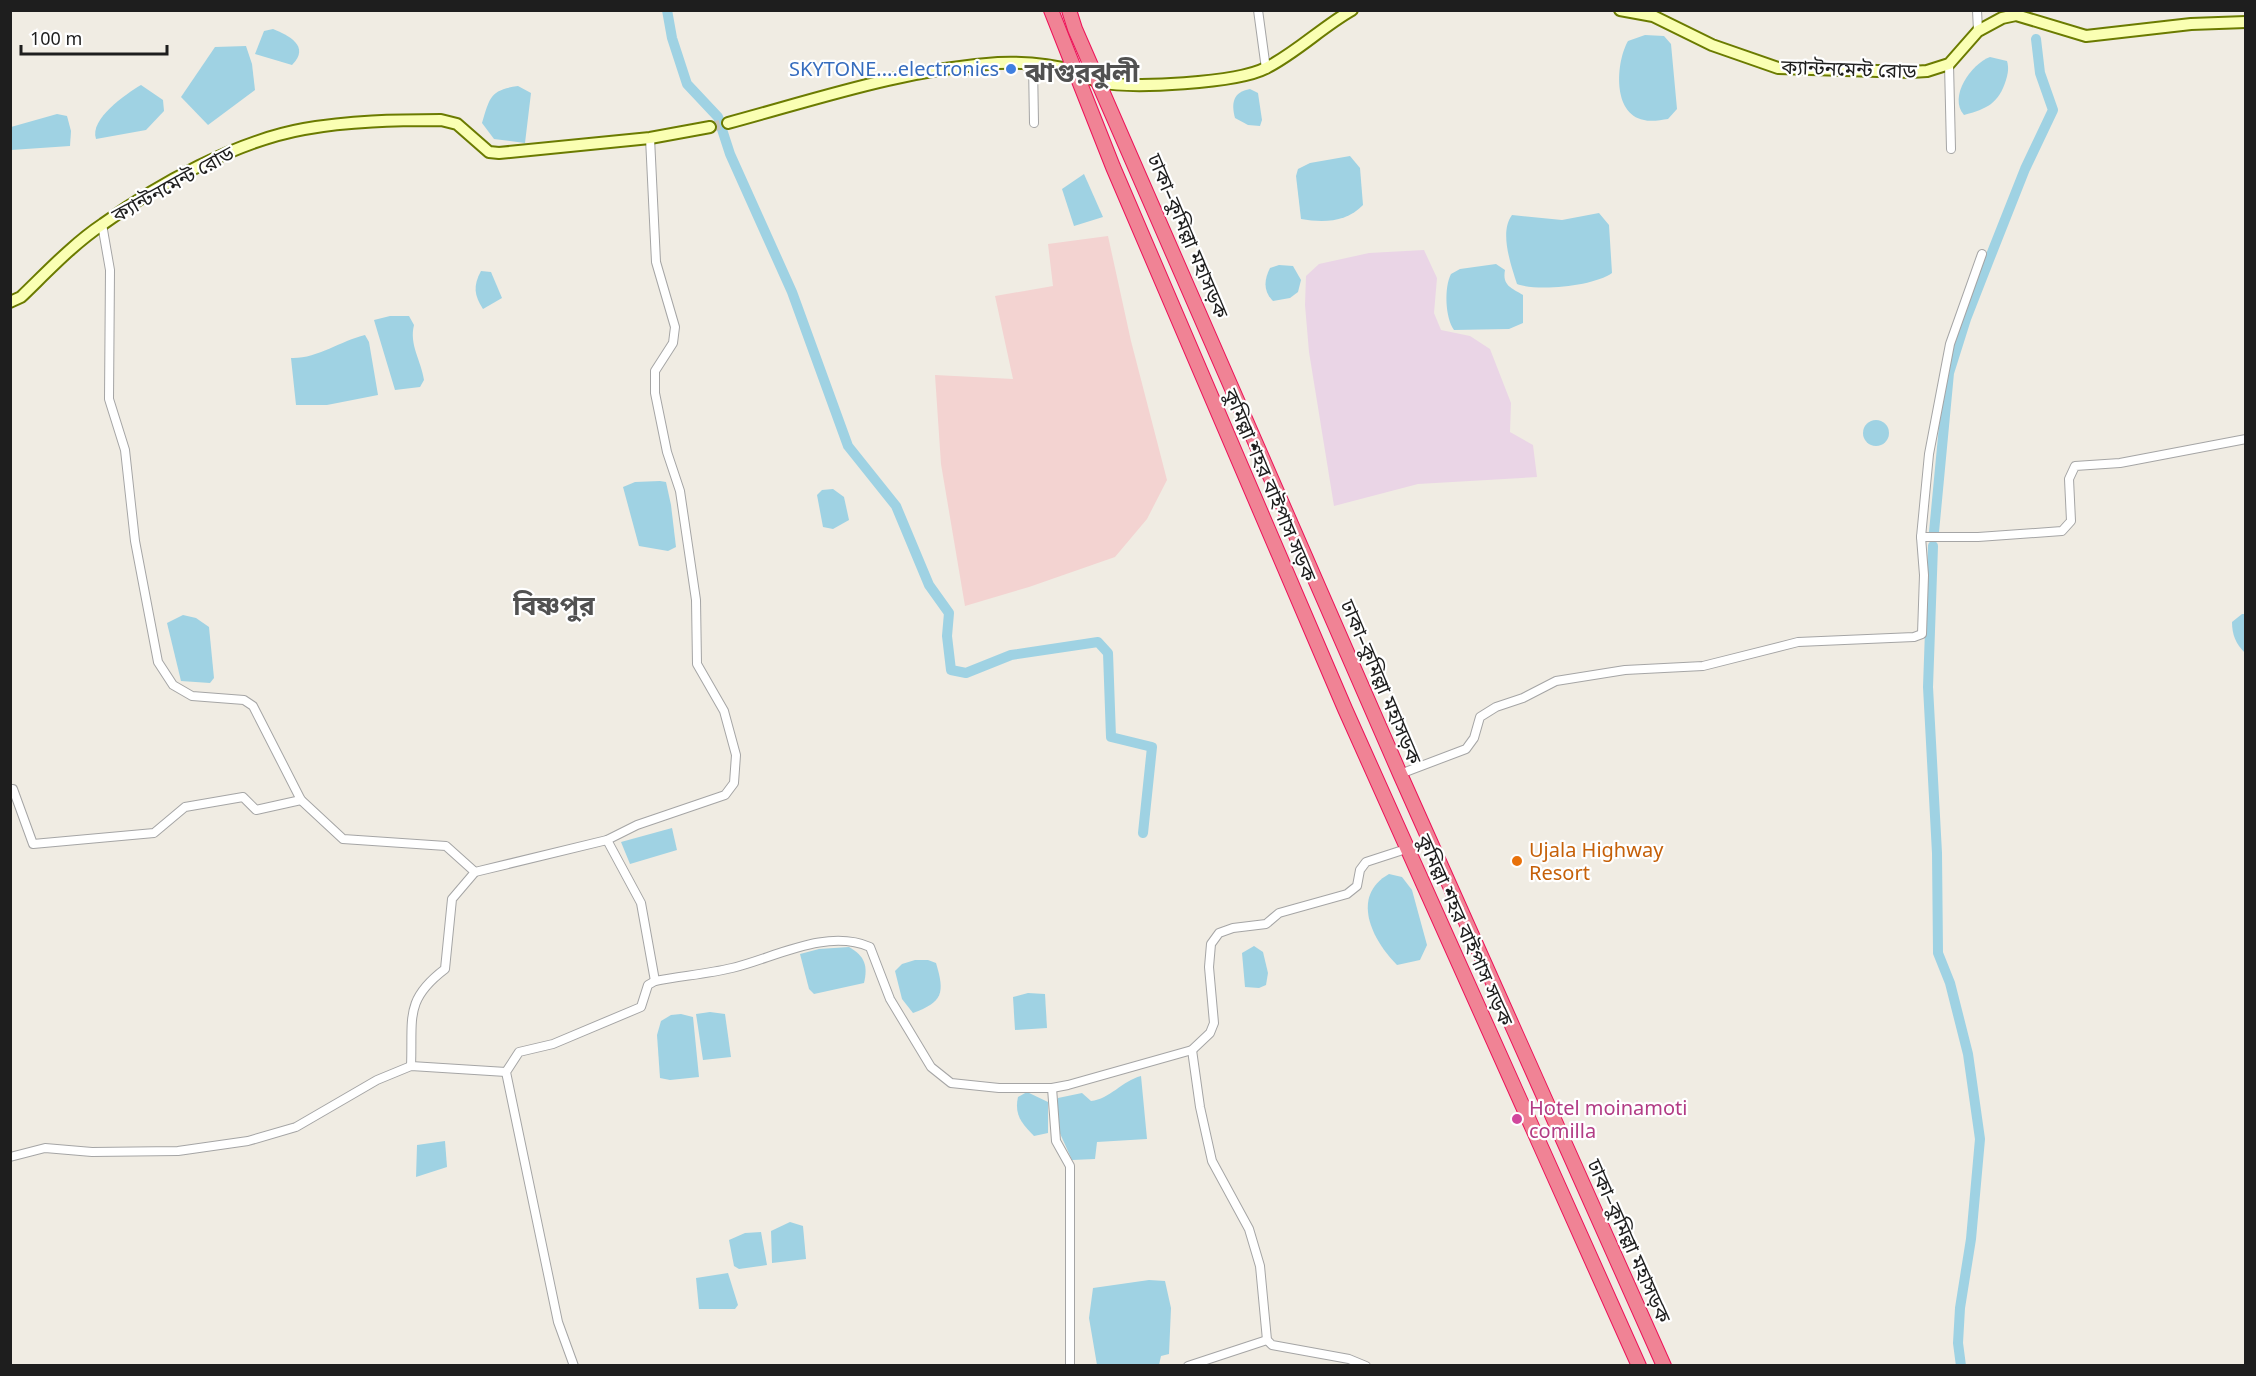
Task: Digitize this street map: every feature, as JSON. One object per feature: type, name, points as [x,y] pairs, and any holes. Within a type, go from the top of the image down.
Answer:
[{"type":"highway","name":"কুমিল্লা শহর বাইপাস সড়ক","points":[[1051,10],[1226,434],[1406,849],[1640,1365]]},
{"type":"highway","name":"ঢাকা–কুমিল্লা মহাসড়ক","points":[[1069,10],[1075,29],[1400,774],[1664,1365]]},
{"type":"main road","points":[[728,123],[901,75],[998,63],[1033,64],[1075,71],[1100,82],[1172,86],[1246,75],[1266,69],[1330,22],[1352,10]]},
{"type":"main road","name":"ক্যান্টনমেন্ট রোড","points":[[1620,10],[1653,16],[1712,45],[1778,68],[1911,72],[1927,71],[1949,64]]},
{"type":"main road","points":[[1949,64],[1978,32],[2002,18],[2017,13],[2086,36],[2191,24],[2246,22]]},
{"type":"main road","name":"ক্যান্টনমেন্ট রোড","points":[[10,302],[21,297],[102,224],[194,168],[234,150],[302,129],[387,121],[441,120],[457,124],[489,152],[499,153],[650,138],[710,127]]},
{"type":"street","points":[[1258,10],[1266,69]]},
{"type":"street","points":[[1977,10],[1978,32]]},
{"type":"street","points":[[1033,64],[1034,123]]},
{"type":"street","points":[[1949,64],[1951,148]]},
{"type":"street","points":[[411,1066],[413,1007],[421,990],[445,969],[452,899],[475,872],[607,840],[637,825],[725,795],[734,783],[736,755],[724,711],[697,664],[696,600],[680,491],[667,452],[654,393],[655,371],[673,343],[675,327],[656,262],[650,138]]},
{"type":"street","points":[[102,224],[110,280],[109,399],[125,450],[135,541],[158,662],[173,685],[192,696],[244,700],[253,706],[301,800],[343,839],[446,846],[475,872]]},
{"type":"street","points":[[1400,774],[1466,749],[1474,738],[1480,717],[1496,707],[1523,698],[1556,681],[1625,670],[1703,666],[1798,642],[1914,637],[1922,634],[1924,574],[1921,537],[1929,454],[1950,344],[1982,254]]},
{"type":"street","points":[[1921,537],[1978,537],[2062,531],[2071,521],[2069,479],[2074,466],[2120,463],[2246,439]]},
{"type":"street","points":[[10,789],[13,789],[33,844],[154,833],[185,807],[243,797],[256,810],[301,800]]},
{"type":"street","points":[[607,840],[640,903],[655,981]]},
{"type":"street","points":[[574,1365],[558,1322],[506,1071],[519,1052],[554,1044],[640,1007],[648,985],[655,981],[733,968],[797,945],[858,941],[870,947],[890,999],[931,1067],[951,1083],[999,1088],[1052,1088],[1192,1050],[1210,1033],[1214,1023],[1209,968],[1211,944],[1218,933],[1233,928],[1266,924],[1279,914],[1347,894],[1357,886],[1360,870],[1366,862],[1406,849]]},
{"type":"street","points":[[1192,1050],[1200,1107],[1212,1161],[1249,1229],[1260,1266],[1268,1340],[1272,1345],[1349,1359],[1366,1365]]},
{"type":"street","points":[[10,1157],[45,1148],[92,1152],[178,1151],[248,1141],[296,1127],[377,1080],[411,1066],[506,1071]]},
{"type":"street","points":[[1052,1088],[1056,1141],[1070,1166],[1070,1365]]},
{"type":"street","points":[[1188,1365],[1268,1340]]},
{"type":"shaded area","points":[[1108,236],[1131,341],[1167,480],[1147,519],[1115,557],[1029,587],[965,606],[941,464],[935,375],[1013,379],[995,296],[1053,286],[1048,244]]},
{"type":"shaded area","points":[[1424,250],[1437,278],[1434,313],[1441,330],[1470,336],[1490,349],[1511,403],[1510,432],[1533,445],[1537,477],[1418,484],[1334,506],[1309,352],[1305,305],[1306,276],[1319,264],[1369,253]]},
{"type":"water","points":[[273,29],[291,38],[298,47],[297,58],[292,65],[255,54],[264,31]]},
{"type":"water","points":[[1645,35],[1664,36],[1671,44],[1677,109],[1668,119],[1647,121],[1634,116],[1626,108],[1622,98],[1619,74],[1624,50],[1628,41]]},
{"type":"water","points":[[246,46],[252,64],[255,90],[208,125],[181,97],[215,47]]},
{"type":"water","points":[[1990,57],[2007,61],[2008,73],[2003,88],[1991,104],[1964,115],[1959,99],[1964,82],[1976,66]]},
{"type":"water","points":[[141,85],[163,100],[164,111],[146,130],[96,139],[95,131],[103,115]]},
{"type":"water","points":[[518,86],[531,93],[525,143],[494,139],[482,123],[492,96],[502,90]]},
{"type":"water","points":[[1250,89],[1258,93],[1262,120],[1260,126],[1248,125],[1235,118],[1233,108],[1235,99],[1244,90]]},
{"type":"water","points":[[57,114],[67,116],[71,131],[70,146],[11,150],[11,127]]},
{"type":"water","points":[[1350,156],[1360,168],[1363,205],[1350,215],[1335,220],[1301,219],[1296,176],[1298,169],[1310,163]]},
{"type":"water","points":[[1084,174],[1103,217],[1074,226],[1062,189]]},
{"type":"water","points":[[1599,213],[1609,225],[1612,273],[1604,278],[1566,286],[1538,287],[1517,284],[1506,239],[1508,222],[1512,215],[1562,220]]},
{"type":"water","points":[[1496,264],[1505,270],[1506,283],[1523,295],[1523,323],[1509,329],[1454,330],[1446,302],[1451,274],[1460,269]]},
{"type":"water","points":[[1279,265],[1293,266],[1301,280],[1298,292],[1290,298],[1273,301],[1267,293],[1266,281],[1270,268]]},
{"type":"water","points":[[481,271],[491,272],[502,298],[483,309],[476,290]]},
{"type":"water","points":[[390,316],[409,316],[414,325],[414,346],[424,380],[420,387],[395,390],[374,320]]},
{"type":"water","points":[[365,335],[369,342],[378,395],[327,405],[296,405],[291,358],[310,356]]},
{"type":"water","points":[[1876,420],[1885,424],[1889,433],[1885,442],[1876,446],[1867,442],[1863,433],[1867,424]]},
{"type":"water","points":[[635,482],[666,482],[676,547],[668,551],[639,546],[623,487]]},
{"type":"water","points":[[833,489],[844,497],[849,520],[833,529],[823,527],[817,495],[822,490]]},
{"type":"water","points":[[2245,614],[2245,653],[2235,639],[2232,627],[2232,622]]},
{"type":"water","points":[[183,615],[196,618],[209,627],[214,678],[210,683],[181,681],[167,623]]},
{"type":"water","points":[[672,828],[677,850],[630,864],[621,842]]},
{"type":"water","points":[[1389,874],[1402,877],[1412,890],[1427,945],[1420,960],[1397,965],[1373,931],[1368,906],[1370,894],[1377,883]]},
{"type":"water","points":[[1254,946],[1263,952],[1268,973],[1266,985],[1259,988],[1245,987],[1242,953]]},
{"type":"water","points":[[849,947],[859,954],[864,962],[866,971],[864,983],[814,994],[809,989],[800,954],[819,949]]},
{"type":"water","points":[[915,960],[928,960],[936,963],[941,989],[931,1005],[913,1013],[902,999],[895,971],[902,964]]},
{"type":"water","points":[[1028,993],[1045,994],[1047,1028],[1015,1030],[1013,997]]},
{"type":"water","points":[[710,1012],[725,1014],[731,1057],[703,1060],[696,1014]]},
{"type":"water","points":[[681,1014],[693,1017],[699,1077],[670,1080],[660,1078],[657,1035],[661,1021],[671,1015]]},
{"type":"water","points":[[1141,1076],[1147,1139],[1097,1142],[1095,1159],[1072,1160],[1058,1129],[1058,1098],[1082,1093],[1091,1101],[1098,1100]]},
{"type":"water","points":[[1027,1092],[1048,1102],[1048,1133],[1034,1136],[1020,1119],[1017,1109],[1018,1097]]},
{"type":"water","points":[[445,1141],[447,1167],[416,1177],[417,1145]]},
{"type":"water","points":[[790,1222],[803,1226],[806,1259],[772,1263],[771,1231]]},
{"type":"water","points":[[761,1232],[767,1265],[739,1269],[734,1266],[729,1240],[745,1233]]},
{"type":"water","points":[[728,1273],[738,1305],[735,1309],[699,1309],[696,1278]]},
{"type":"water","points":[[1149,1280],[1165,1281],[1171,1308],[1169,1354],[1161,1356],[1159,1365],[1097,1365],[1089,1318],[1093,1288]]},
{"type":"waterway","points":[[667,10],[672,38],[687,84],[718,117],[730,154],[792,292],[848,446],[896,506],[929,585],[949,613],[947,636],[951,670],[966,673],[1011,655],[1098,642],[1108,653],[1111,737],[1152,747],[1143,833]]},
{"type":"waterway","points":[[1934,532],[1949,373],[1966,319],[1989,260],[2025,169],[2053,110],[2040,73],[2036,39]]},
{"type":"waterway","points":[[1933,546],[1928,687],[1937,853],[1938,953],[1950,983],[1968,1054],[1980,1139],[1971,1239],[1960,1308],[1958,1343],[1961,1366]]},
{"type":"tunnel","points":[[710,127],[728,123]]},
{"type":"place","name":"SKYTONE....electronics","points":[[1011,69]]},
{"type":"place","name":"Ujala Highway Resort","points":[[1517,861]]},
{"type":"place","name":"Hotel moinamoti comilla","points":[[1517,1119]]},
{"type":"district","name":"ঝাগুরঝুলী","points":[[1082,73]]},
{"type":"district","name":"বিষ্ণপুর","points":[[554,606]]}]
